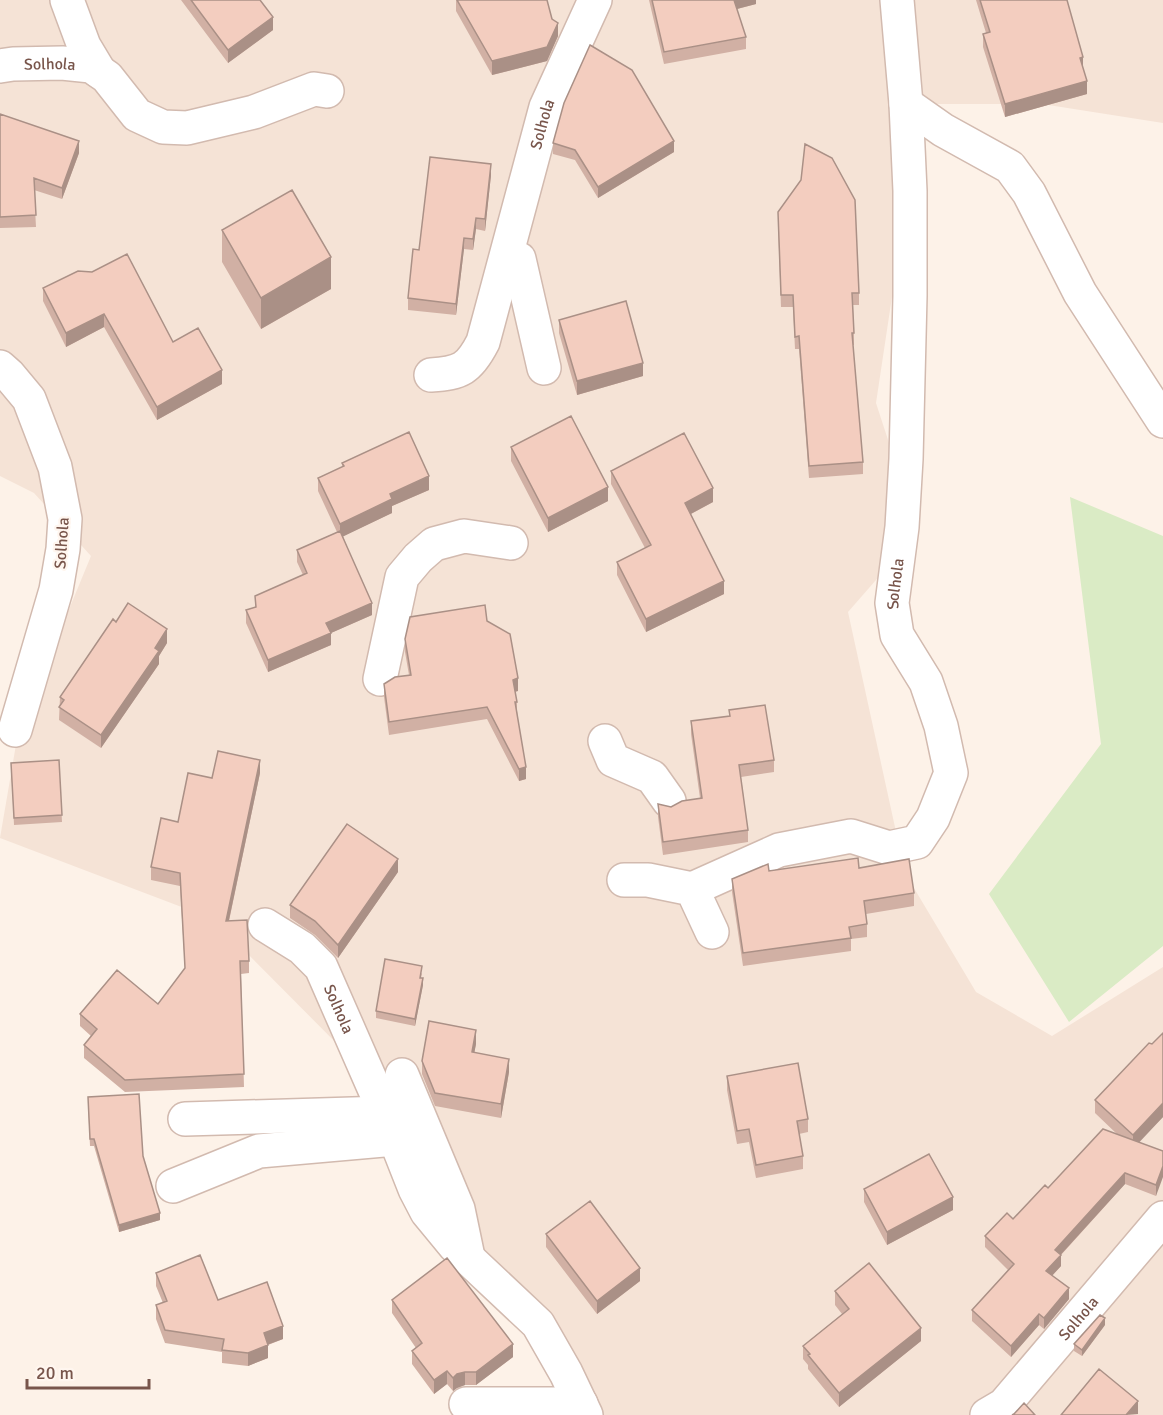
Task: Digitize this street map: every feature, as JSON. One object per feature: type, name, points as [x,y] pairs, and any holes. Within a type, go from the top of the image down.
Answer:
[{"type":"lane","name":"Solhola","points":[[67,0],[84,46],[99,71]]},
{"type":"lane","name":"Solhola","points":[[432,375],[452,374],[465,368],[483,342],[546,107],[595,0]]},
{"type":"lane","name":"Solhola","points":[[692,889],[779,850],[851,836],[889,848],[917,842],[933,818],[951,773],[941,726],[926,682],[897,635],[892,603],[902,527],[906,459],[910,214],[906,104],[897,0]]},
{"type":"lane","name":"Solhola","points":[[0,66],[62,63],[92,66],[107,77],[137,115],[163,127],[187,129],[254,112],[314,89],[327,91]]},
{"type":"lane","points":[[906,104],[943,130],[1010,167],[1029,193],[1080,293],[1163,421]]},
{"type":"lane","points":[[508,254],[519,259],[544,368]]},
{"type":"lane","name":"Solhola","points":[[0,367],[28,399],[55,467],[65,519],[56,590],[15,730]]},
{"type":"lane","points":[[380,679],[402,577],[418,558],[434,544],[464,536],[511,543]]},
{"type":"lane","points":[[605,741],[613,760],[652,777],[669,801]]},
{"type":"lane","points":[[624,880],[648,880],[692,889],[712,932]]},
{"type":"lane","name":"Solhola","points":[[265,925],[302,948],[321,967],[390,1126],[414,1189],[427,1212],[455,1246],[538,1324],[583,1409]]},
{"type":"lane","points":[[402,1075],[458,1209],[469,1259]]},
{"type":"lane","points":[[186,1119],[390,1126]]},
{"type":"lane","points":[[173,1185],[259,1151],[390,1126]]},
{"type":"lane","name":"Solhola","points":[[987,1415],[1004,1405],[1163,1218]]},
{"type":"lane","name":"Solhola","points":[[466,1404],[583,1409]]},
{"type":"shaded area","points":[[0,0],[1163,0],[1163,123],[1042,104],[921,104],[876,403],[918,532],[848,612],[905,873],[976,992],[1052,1036],[1163,967],[1163,1415],[591,1415],[562,1366],[455,1261],[357,1064],[236,942],[200,914],[0,838],[18,733],[91,556],[34,493],[0,476]]},
{"type":"green space","points":[[1070,497],[1163,536],[1163,946],[1069,1022],[989,894],[1101,744]]},
{"type":"building","points":[[191,0],[260,0],[273,17],[228,50]]},
{"type":"building","points":[[457,0],[547,0],[552,19],[558,23],[547,47],[492,61]]},
{"type":"building","points":[[652,0],[734,0],[746,37],[664,52]]},
{"type":"building","points":[[980,0],[1067,0],[1083,57],[1080,58],[1087,81],[1005,104],[983,34],[990,32]]},
{"type":"building","points":[[590,45],[632,70],[674,141],[598,187],[575,150],[553,143],[564,103]]},
{"type":"building","points":[[0,114],[79,141],[62,188],[34,178],[36,215],[0,217]]},
{"type":"building","points":[[805,144],[832,158],[855,200],[859,293],[852,293],[854,333],[852,333],[863,462],[809,466],[799,336],[795,337],[793,295],[781,295],[778,212],[801,180]]},
{"type":"building","points":[[430,157],[491,164],[485,219],[476,218],[473,239],[464,238],[456,304],[408,298],[413,249],[419,250]]},
{"type":"building","points":[[292,190],[331,257],[261,298],[222,230]]},
{"type":"building","points":[[127,254],[173,342],[198,328],[222,370],[157,407],[104,314],[66,333],[43,288],[78,271],[92,272]]},
{"type":"building","points":[[626,301],[643,363],[577,381],[559,320]]},
{"type":"building","points":[[571,416],[608,487],[548,518],[511,447]]},
{"type":"building","points":[[409,432],[429,476],[390,494],[392,499],[340,524],[318,478],[344,466],[342,463]]},
{"type":"building","points":[[684,433],[713,488],[685,503],[724,581],[646,619],[617,562],[651,545],[611,471]]},
{"type":"building","points":[[340,531],[372,603],[326,623],[331,633],[268,660],[246,610],[256,607],[255,596],[307,573],[297,550]]},
{"type":"building","points":[[128,603],[167,629],[155,648],[159,651],[101,735],[59,707],[64,700],[60,697],[113,619],[116,622]]},
{"type":"building","points":[[485,605],[487,621],[510,634],[518,678],[513,680],[517,702],[515,702],[526,767],[519,769],[487,707],[389,722],[384,684],[395,677],[411,675],[405,639],[410,617]]},
{"type":"building","points":[[765,705],[774,760],[739,765],[748,830],[663,842],[658,804],[671,807],[682,801],[702,798],[691,721],[730,716],[729,710]]},
{"type":"building","points":[[218,751],[260,760],[226,921],[247,920],[249,961],[240,961],[244,1074],[125,1080],[84,1045],[97,1029],[80,1014],[117,970],[158,1004],[185,968],[180,873],[151,867],[161,818],[178,822],[188,773],[212,778]]},
{"type":"building","points":[[59,760],[62,815],[14,818],[11,763]]},
{"type":"building","points":[[347,824],[398,859],[338,945],[315,921],[290,905]]},
{"type":"building","points":[[858,858],[859,868],[909,859],[914,893],[864,901],[867,924],[849,927],[851,938],[743,953],[732,879],[768,864],[769,871]]},
{"type":"building","points":[[385,959],[422,966],[420,978],[423,978],[415,1019],[376,1011]]},
{"type":"building","points":[[429,1021],[476,1030],[472,1052],[509,1059],[501,1104],[435,1093],[422,1061]]},
{"type":"building","points":[[1163,1033],[1163,1103],[1133,1135],[1095,1100],[1149,1043],[1152,1044]]},
{"type":"building","points":[[798,1063],[808,1119],[797,1121],[803,1156],[756,1165],[749,1129],[737,1131],[727,1076]]},
{"type":"building","points":[[139,1094],[143,1156],[160,1213],[119,1225],[94,1139],[90,1139],[88,1097]]},
{"type":"building","points":[[1103,1129],[1163,1151],[1163,1166],[1156,1185],[1125,1173],[1055,1250],[1061,1255],[1046,1271],[1069,1288],[1044,1318],[1039,1314],[1011,1346],[972,1310],[1014,1264],[985,1236],[1007,1213],[1013,1219],[1045,1185],[1048,1188]]},
{"type":"building","points":[[929,1154],[953,1197],[887,1232],[864,1189]]},
{"type":"building","points":[[590,1201],[640,1268],[597,1301],[546,1234]]},
{"type":"building","points":[[200,1255],[218,1300],[267,1282],[283,1326],[264,1333],[268,1345],[248,1353],[222,1350],[224,1339],[165,1330],[156,1305],[167,1301],[156,1273]]},
{"type":"building","points":[[447,1258],[513,1344],[476,1372],[457,1374],[453,1378],[447,1371],[434,1380],[412,1351],[422,1343],[392,1300]]},
{"type":"building","points":[[869,1263],[921,1328],[839,1393],[803,1346],[849,1309],[835,1291]]},
{"type":"building","points":[[1100,1315],[1105,1318],[1082,1350],[1074,1344]]},
{"type":"building","points":[[1099,1369],[1138,1401],[1126,1415],[1061,1415]]},
{"type":"building","points":[[1024,1403],[1035,1415],[1012,1415],[1014,1414]]}]
